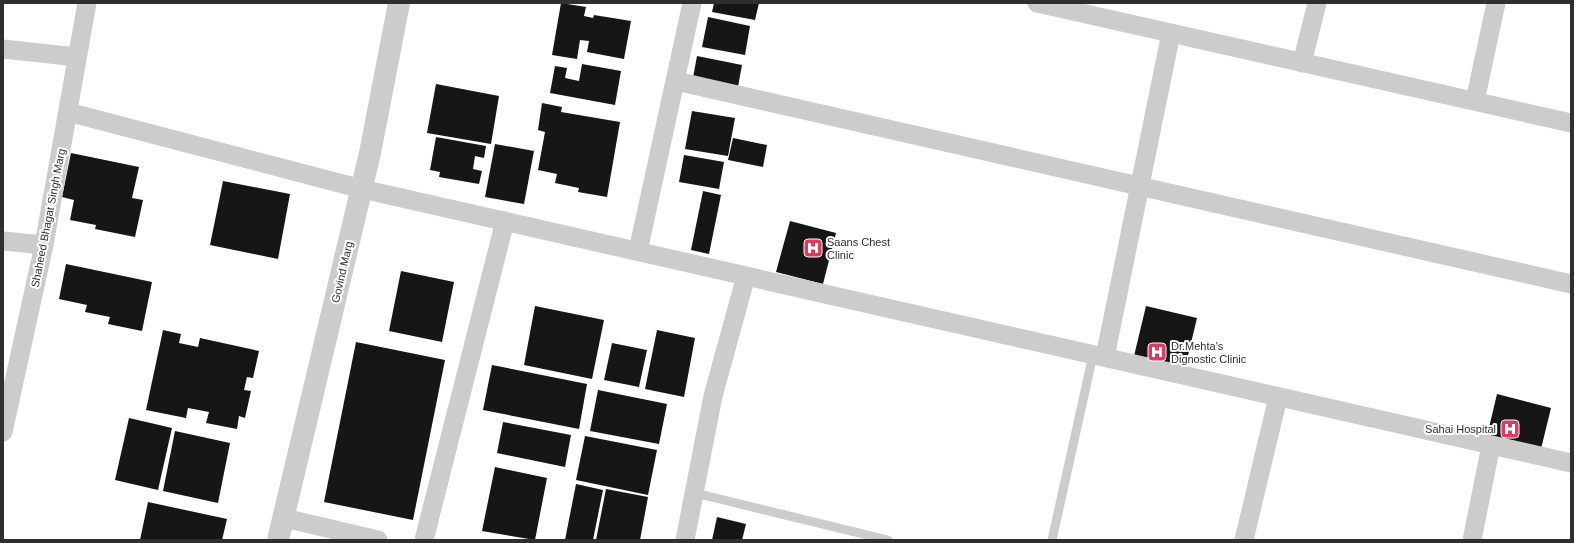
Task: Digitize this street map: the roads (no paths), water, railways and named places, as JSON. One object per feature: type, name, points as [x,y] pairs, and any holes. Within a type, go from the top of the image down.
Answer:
[{"type":"street","name":"Shaheed Bhagat Singh Marg","points":[[3,432],[44,246],[87,3]]},
{"type":"street","name":"Govind Marg","points":[[278,540],[362,189],[399,3]]},
{"type":"street","points":[[638,251],[692,3]]},
{"type":"street","points":[[1037,3],[1056,5],[1171,33],[1571,123]]},
{"type":"street","points":[[1302,63],[1317,3]]},
{"type":"street","points":[[1475,101],[1496,3]]},
{"type":"street","points":[[1099,356],[1140,186],[1171,33]]},
{"type":"street","points":[[3,49],[77,57]]},
{"type":"street","points":[[676,81],[1571,284]]},
{"type":"street","points":[[68,112],[362,189],[1571,463]]},
{"type":"street","points":[[424,540],[505,221]]},
{"type":"street","points":[[3,241],[44,246]]},
{"type":"street","points":[[685,540],[713,396],[746,276]]},
{"type":"street","points":[[1244,540],[1278,397]]},
{"type":"street","points":[[1472,540],[1491,445]]},
{"type":"street","points":[[284,518],[378,540]]},
{"type":"lane","points":[[1052,540],[1099,356]]},
{"type":"lane","points":[[695,493],[888,540]]},
{"type":"place","name":"Saans Chest Clinic","points":[[813,248]]},
{"type":"place","name":"Dr.Mehta's Dignostic Clinic","points":[[1157,352]]},
{"type":"place","name":"Sahai Hospital","points":[[1510,429]]}]
